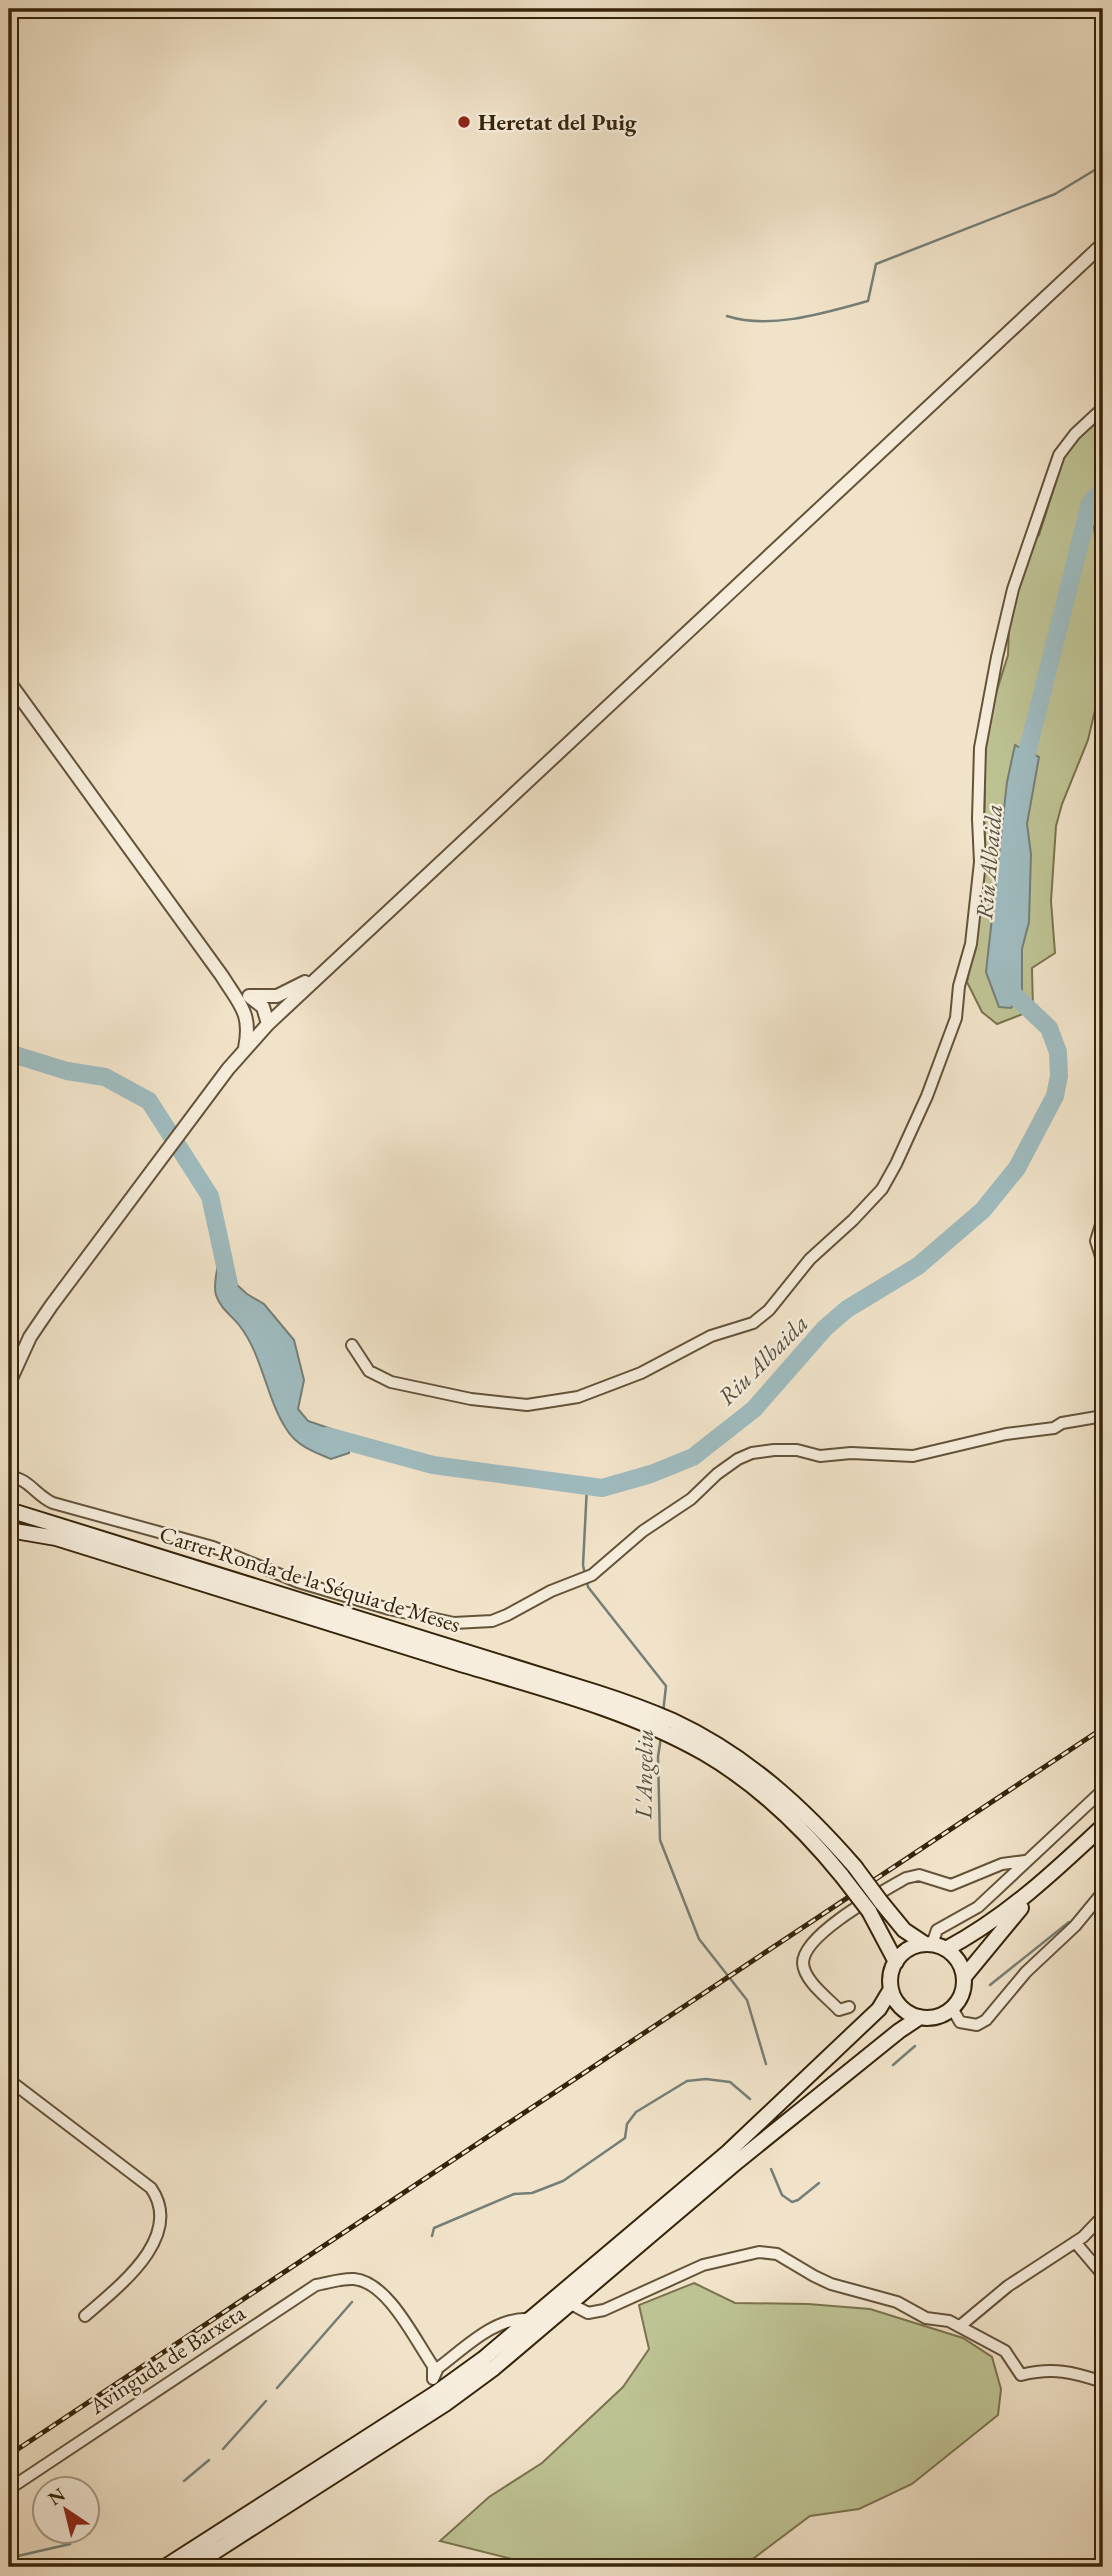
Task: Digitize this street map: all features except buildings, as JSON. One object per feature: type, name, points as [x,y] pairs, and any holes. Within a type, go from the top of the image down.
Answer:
[{"type":"main road","name":"Carrer Ronda de la Séquia de Meses","points":[[9,1510],[597,1700]]},
{"type":"main road","name":"Carrer Ronda de la Séquia de Meses","points":[[9,1530],[56,1538],[597,1700]]},
{"type":"main road","points":[[191,2567],[445,2404],[494,2368],[738,2161],[899,2031],[920,2017],[943,2015],[960,1999],[964,1977],[961,1966],[934,1946],[904,1930],[875,1906],[794,1801],[753,1769],[673,1721],[597,1700]]},
{"type":"main road","points":[[597,1700],[706,1754],[738,1775],[783,1811],[849,1872]]},
{"type":"main road","points":[[920,2017],[901,2007],[891,1989],[890,1980],[896,1962],[903,1953],[913,1947],[934,1946],[981,1930],[1041,1884],[1103,1826]]},
{"type":"main road","points":[[964,1977],[1041,1884]]},
{"type":"main road","points":[[875,1906],[896,1962]]},
{"type":"main road","points":[[165,2567],[435,2386],[483,2359],[728,2152],[879,2009],[891,1989]]},
{"type":"street","points":[[9,1383],[30,1337],[74,1276],[228,1069],[268,1024],[1103,244]]},
{"type":"street","points":[[352,1345],[369,1371],[391,1382],[471,1399],[527,1405],[578,1396],[641,1373],[711,1336],[753,1323],[769,1310],[810,1259],[882,1189],[897,1164],[927,1096],[956,1018],[959,986],[971,944],[980,862],[980,748],[1013,589],[1059,454],[1075,434],[1103,408]]},
{"type":"street","points":[[9,682],[222,976],[246,1016],[249,1026],[245,1048]]},
{"type":"street","points":[[249,996],[277,996],[326,969]]},
{"type":"street","points":[[222,976],[263,1007],[268,1024]]},
{"type":"street","points":[[246,1016],[250,1020],[268,1024]]},
{"type":"street","points":[[1103,1218],[1096,1241],[1103,1263]]},
{"type":"street","points":[[9,1477],[25,1481],[38,1495],[53,1503],[213,1547],[298,1582],[426,1619],[454,1623],[492,1621],[551,1591],[592,1575],[643,1531],[691,1499],[738,1459],[752,1453],[797,1450],[820,1456],[851,1453],[913,1456],[1006,1434],[1054,1428],[1062,1423],[1103,1416]]},
{"type":"street","points":[[934,1946],[937,1930],[978,1907],[1103,1790]]},
{"type":"street","points":[[849,2007],[839,2010],[806,1973],[803,1962],[807,1950],[818,1936],[906,1878],[919,1875],[951,1885],[1002,1864],[1025,1861]]},
{"type":"street","points":[[952,2008],[960,2022],[977,2025],[986,2020],[1026,1972],[1075,1926],[1103,1892]]},
{"type":"street","points":[[9,2080],[152,2188],[160,2204],[159,2226],[150,2251],[135,2270],[85,2316]]},
{"type":"street","points":[[960,2326],[1008,2286],[1075,2242],[1103,2216]]},
{"type":"street","points":[[1075,2242],[1103,2275]]},
{"type":"street","points":[[570,2304],[588,2313],[604,2310],[703,2265],[759,2252],[777,2254],[831,2284],[897,2302],[926,2318],[949,2320],[1004,2351],[1021,2375],[1048,2370],[1077,2373],[1103,2382]]},
{"type":"street","name":"Avinguda de Barxeta","points":[[9,2489],[316,2286],[355,2279],[375,2287],[389,2300],[433,2366],[435,2386]]},
{"type":"green space","points":[[1103,413],[1103,499],[1094,526],[1097,557],[1103,557],[1103,676],[1088,740],[1056,826],[1051,901],[1055,953],[1032,968],[1033,1010],[997,1024],[982,1012],[967,982],[984,876],[985,743],[992,706],[1008,655],[1009,628],[1024,567],[1033,542],[1039,535],[1064,457],[1076,440]]},
{"type":"green space","points":[[694,2283],[735,2303],[808,2304],[870,2309],[963,2338],[992,2357],[1001,2389],[998,2415],[912,2484],[859,2509],[810,2516],[742,2567],[515,2567],[512,2559],[440,2541],[489,2497],[542,2463],[623,2387],[649,2349],[639,2305]]},
{"type":"water","points":[[1015,745],[1039,757],[1027,824],[1031,854],[1029,922],[1022,949],[1022,995],[1011,1008],[999,1007],[986,972],[1007,782]]},
{"type":"water","points":[[229,1262],[236,1284],[264,1304],[294,1340],[304,1380],[298,1409],[308,1421],[349,1435],[349,1453],[331,1459],[301,1444],[287,1430],[274,1405],[254,1350],[216,1295],[218,1263]]},
{"type":"waterway","points":[[727,316],[744,320],[779,321],[816,315],[868,301],[876,264],[1055,194],[1103,165]]},
{"type":"waterway","name":"Riu Albaida","points":[[1022,773],[1090,503],[1103,489]]},
{"type":"waterway","name":"Riu Albaida","points":[[327,1436],[433,1465],[602,1488],[651,1474],[693,1457],[754,1409],[825,1328],[847,1309],[918,1266],[983,1210],[1017,1168],[1055,1096],[1059,1076],[1058,1052],[1049,1028],[1010,991],[1007,982]]},
{"type":"waterway","name":"Riu Albaida","points":[[9,1053],[67,1071],[105,1077],[149,1101],[210,1196],[229,1284]]},
{"type":"waterway","name":"L'Angeliu","points":[[585,1575],[583,1565],[587,1486]]},
{"type":"waterway","name":"L'Angeliu","points":[[587,1582],[588,1587],[666,1686],[663,1713]]},
{"type":"waterway","name":"L'Angeliu","points":[[661,1737],[658,1757],[660,1840],[699,1939],[747,2000],[766,2064]]},
{"type":"waterway","points":[[1095,1909],[1103,1903]]},
{"type":"waterway","points":[[990,1985],[1069,1922]]},
{"type":"waterway","points":[[893,2065],[915,2046]]},
{"type":"waterway","points":[[432,2236],[434,2228],[514,2194],[532,2193],[563,2181],[625,2138],[627,2124],[636,2112],[687,2081],[706,2079],[730,2082],[750,2099]]},
{"type":"waterway","points":[[771,2169],[782,2195],[792,2202],[819,2183]]},
{"type":"waterway","points":[[277,2388],[352,2302]]},
{"type":"waterway","points":[[223,2449],[266,2401]]},
{"type":"waterway","points":[[184,2481],[209,2460]]},
{"type":"waterway","points":[[9,2558],[70,2544]]},
{"type":"railway","points":[[9,2455],[1103,1728]]},
{"type":"place","name":"Heretat del Puig","points":[[464,122]]}]
